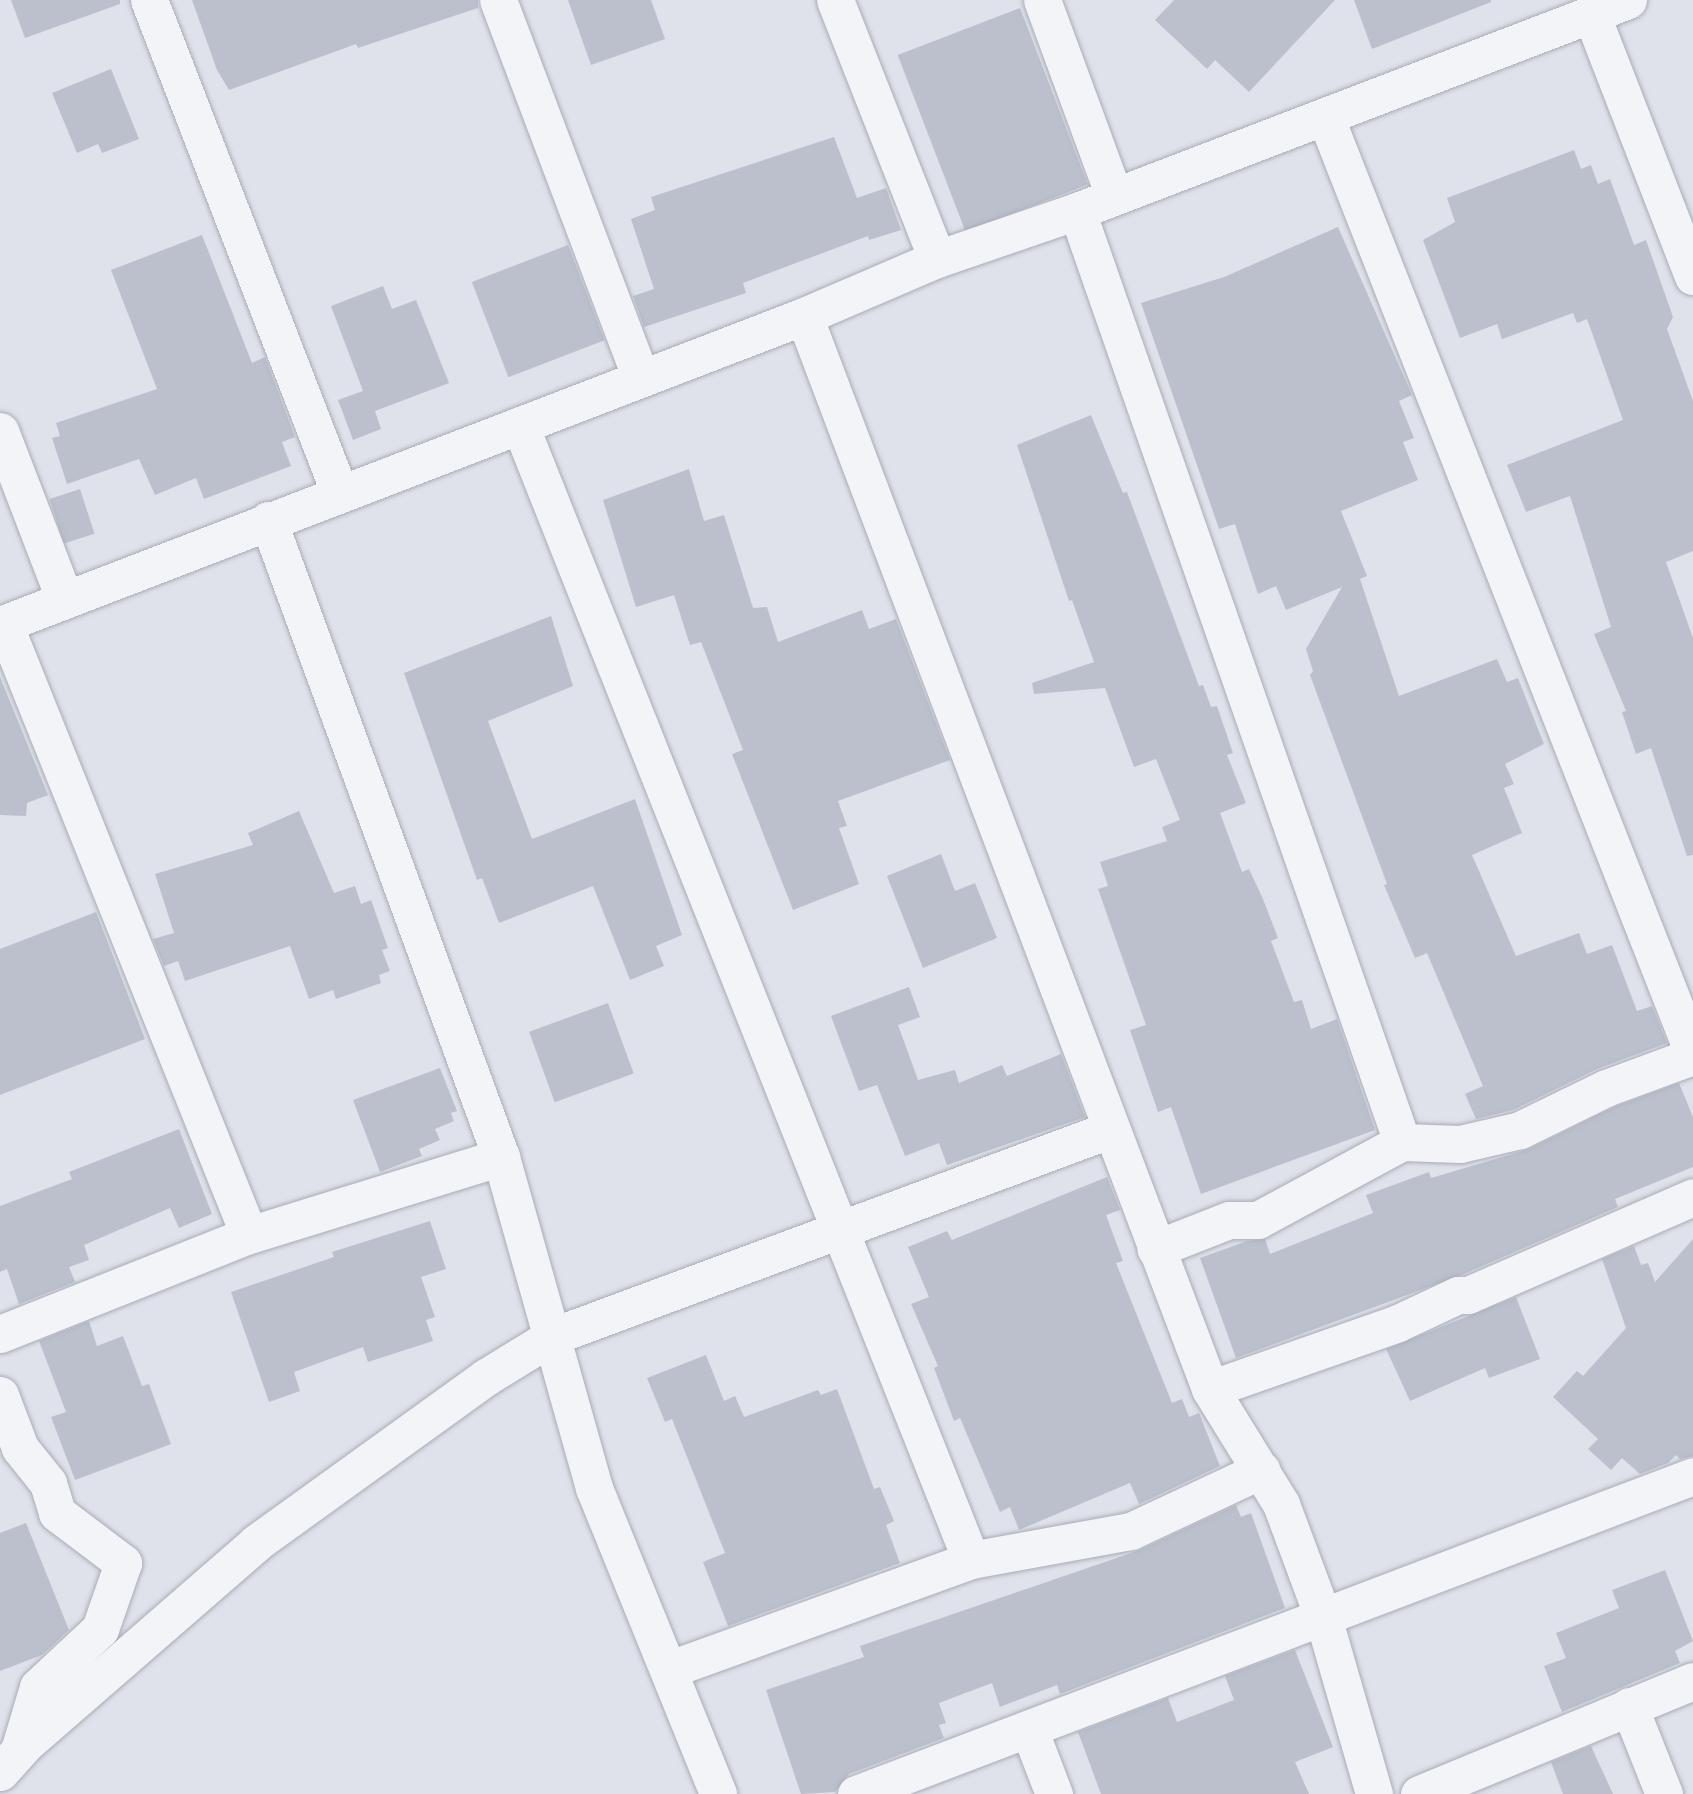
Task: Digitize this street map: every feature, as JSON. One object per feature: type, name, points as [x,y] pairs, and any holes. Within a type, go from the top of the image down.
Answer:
[{"type":"street","points":[[149,0],[340,494]]},
{"type":"street","points":[[498,0],[641,379]]},
{"type":"street","points":[[835,0],[937,259]]},
{"type":"street","points":[[1042,0],[1114,196]]},
{"type":"street","points":[[249,1235],[2,625],[268,520],[804,316],[937,259],[1077,211],[1628,0]]},
{"type":"street","points":[[1592,16],[1693,276]]},
{"type":"street","points":[[1155,1249],[1229,1220],[1258,1220],[1402,1142],[1460,1144],[1520,1130],[1606,1088],[1693,1055],[1325,116]]},
{"type":"street","points":[[1077,211],[1402,1142]]},
{"type":"street","points":[[804,316],[1210,1389],[1281,1504],[1323,1617],[1374,1794]]},
{"type":"street","points":[[520,425],[971,1560]]},
{"type":"street","points":[[0,431],[65,600]]},
{"type":"street","points":[[268,520],[501,1157],[594,1488],[670,1669],[718,1794]]},
{"type":"street","points":[[12,1751],[256,1543],[486,1377],[553,1336],[1110,1130]]},
{"type":"street","points":[[0,1334],[249,1235],[501,1157]]},
{"type":"street","points":[[1210,1389],[1398,1322],[1458,1295],[1468,1295],[1693,1197]]},
{"type":"street","points":[[0,1395],[10,1450],[48,1483],[57,1513],[122,1563],[100,1629],[38,1687],[12,1751],[0,1772]]},
{"type":"street","points":[[670,1669],[971,1560],[1131,1531],[1261,1470]]},
{"type":"street","points":[[856,1794],[1693,1476]]},
{"type":"street","points":[[1419,1794],[1693,1681]]},
{"type":"street","points":[[1629,1706],[1664,1794]]},
{"type":"street","points":[[1028,1729],[1054,1794]]},
{"type":"building","points":[[11,0],[120,0],[120,4],[25,38]]},
{"type":"building","points":[[192,0],[478,0],[478,8],[358,48],[356,44],[229,90],[217,70]]},
{"type":"building","points":[[568,0],[651,0],[665,39],[591,65]]},
{"type":"building","points":[[1174,0],[1335,0],[1249,92],[1215,60],[1207,69],[1155,20]]},
{"type":"building","points":[[1354,0],[1491,0],[1491,2],[1372,49]]},
{"type":"building","points":[[1020,8],[1088,184],[965,231],[898,55]]},
{"type":"building","points":[[111,69],[139,139],[102,153],[98,144],[77,153],[52,93]]},
{"type":"building","points":[[834,137],[857,198],[886,188],[901,230],[869,240],[868,236],[743,283],[746,293],[644,327],[633,296],[654,289],[631,219],[655,210],[651,197]]},
{"type":"building","points":[[1574,150],[1581,169],[1591,165],[1598,184],[1610,179],[1634,245],[1646,240],[1673,317],[1667,329],[1693,401],[1693,551],[1666,562],[1693,638],[1693,855],[1687,856],[1651,748],[1636,754],[1622,712],[1626,711],[1594,634],[1611,627],[1570,496],[1526,512],[1507,465],[1623,420],[1587,319],[1577,323],[1573,313],[1502,339],[1497,324],[1460,338],[1423,240],[1455,222],[1447,198]]},
{"type":"building","points":[[1338,227],[1412,395],[1399,401],[1414,438],[1403,442],[1418,480],[1341,511],[1367,576],[1360,579],[1399,696],[1497,659],[1507,682],[1518,678],[1544,744],[1505,764],[1514,784],[1504,788],[1522,833],[1472,855],[1516,956],[1579,933],[1587,954],[1612,945],[1637,1011],[1652,1006],[1667,1043],[1597,1069],[1513,1110],[1476,1119],[1465,1094],[1483,1086],[1427,953],[1415,958],[1384,885],[1387,884],[1310,675],[1313,671],[1306,649],[1342,587],[1286,610],[1276,586],[1258,594],[1235,524],[1219,529],[1141,303],[1224,277]]},
{"type":"building","points":[[202,235],[252,363],[265,357],[295,437],[282,442],[291,466],[204,499],[196,478],[155,495],[139,459],[67,484],[52,438],[60,436],[56,423],[157,389],[111,270]]},
{"type":"building","points":[[568,245],[605,340],[508,377],[472,282]]},
{"type":"building","points":[[383,286],[392,309],[416,300],[449,383],[375,411],[381,429],[353,440],[338,400],[363,391],[331,306]]},
{"type":"building","points":[[1091,415],[1123,493],[1127,492],[1199,686],[1203,685],[1211,707],[1217,706],[1233,753],[1227,755],[1246,803],[1220,813],[1242,872],[1249,869],[1263,899],[1278,938],[1271,941],[1294,1002],[1302,1000],[1311,1029],[1337,1019],[1375,1130],[1201,1194],[1171,1107],[1158,1112],[1130,1030],[1146,1025],[1098,889],[1108,886],[1100,862],[1167,841],[1162,827],[1180,820],[1156,759],[1134,767],[1105,688],[1034,694],[1032,683],[1094,662],[1072,600],[1069,601],[1017,445]]},
{"type":"building","points":[[689,469],[704,521],[724,515],[753,608],[767,607],[778,642],[862,610],[869,629],[896,619],[950,760],[838,801],[847,826],[839,828],[859,884],[793,910],[732,754],[743,750],[701,642],[690,645],[674,595],[636,607],[603,500]]},
{"type":"building","points":[[80,489],[95,534],[64,544],[50,499]]},
{"type":"building","points":[[551,616],[573,686],[488,721],[532,839],[635,799],[682,935],[656,946],[664,966],[630,980],[593,886],[499,923],[482,878],[477,880],[404,673]]},
{"type":"building","points":[[0,677],[48,795],[27,803],[26,816],[0,815]]},
{"type":"building","points":[[299,811],[334,893],[355,886],[361,904],[371,900],[388,948],[382,950],[390,971],[379,975],[381,983],[336,999],[333,990],[309,999],[290,946],[185,981],[178,961],[164,966],[153,939],[174,933],[155,874],[253,845],[248,833]]},
{"type":"building","points":[[941,854],[955,891],[975,883],[997,938],[923,968],[887,876]]},
{"type":"building","points":[[96,912],[145,1039],[0,1095],[0,949]]},
{"type":"building","points":[[909,987],[920,1017],[898,1025],[918,1080],[955,1070],[959,1083],[1002,1065],[1007,1076],[1061,1054],[1085,1117],[947,1165],[939,1143],[905,1156],[877,1085],[859,1091],[831,1016]]},
{"type":"building","points":[[608,1003],[634,1073],[555,1102],[529,1032]]},
{"type":"building","points":[[440,1068],[457,1111],[451,1113],[454,1121],[435,1129],[440,1140],[419,1149],[422,1156],[380,1172],[353,1100]]},
{"type":"building","points":[[1679,1083],[1693,1117],[1693,1167],[1615,1199],[1618,1207],[1464,1274],[1236,1358],[1200,1258],[1247,1241],[1265,1239],[1270,1254],[1373,1213],[1366,1195],[1429,1172],[1431,1178],[1529,1149],[1614,1107]]},
{"type":"building","points":[[179,1129],[212,1214],[179,1228],[170,1208],[84,1245],[89,1260],[69,1267],[75,1282],[19,1304],[7,1269],[0,1272],[0,1206],[72,1179],[69,1172]]},
{"type":"building","points":[[1107,1177],[1120,1210],[1106,1215],[1123,1261],[1116,1263],[1172,1403],[1182,1399],[1189,1417],[1199,1413],[1220,1466],[1139,1504],[1130,1483],[1019,1530],[1010,1507],[1000,1512],[960,1418],[954,1421],[934,1368],[938,1366],[911,1304],[929,1297],[908,1247],[947,1231],[952,1240]]},
{"type":"building","points":[[430,1221],[446,1269],[421,1277],[435,1317],[426,1320],[433,1341],[368,1362],[363,1347],[294,1372],[300,1391],[269,1402],[231,1292],[334,1257],[332,1252]]},
{"type":"building","points":[[1693,1239],[1693,1456],[1680,1459],[1676,1455],[1668,1463],[1640,1474],[1622,1458],[1611,1470],[1588,1449],[1598,1439],[1553,1397],[1577,1371],[1583,1376],[1626,1328],[1602,1259],[1634,1246],[1641,1265],[1648,1263],[1655,1282]]},
{"type":"building","points":[[1516,1297],[1540,1359],[1489,1378],[1485,1368],[1410,1401],[1386,1349]]},
{"type":"building","points":[[89,1321],[97,1346],[123,1336],[142,1386],[149,1384],[171,1444],[75,1480],[51,1417],[66,1412],[39,1341]]},
{"type":"building","points":[[706,1355],[724,1401],[735,1396],[744,1417],[818,1390],[821,1395],[837,1389],[874,1489],[880,1487],[894,1521],[886,1525],[900,1563],[728,1626],[703,1562],[725,1553],[672,1419],[665,1422],[647,1378]]},
{"type":"building","points":[[1236,1505],[1241,1517],[1251,1513],[1285,1608],[1060,1694],[1057,1685],[1000,1707],[992,1683],[939,1703],[946,1723],[939,1725],[944,1738],[849,1774],[835,1792],[801,1794],[766,1690],[864,1657],[860,1646],[1140,1550]]},
{"type":"building","points":[[26,1523],[69,1630],[42,1655],[0,1671],[0,1533]]},
{"type":"building","points":[[1665,1570],[1693,1641],[1675,1651],[1680,1663],[1562,1712],[1544,1666],[1566,1658],[1556,1633],[1619,1608],[1612,1590]]},
{"type":"building","points":[[1295,1650],[1333,1747],[1295,1762],[1309,1794],[1101,1794],[1078,1732],[1168,1698],[1177,1722],[1234,1700],[1225,1676]]},
{"type":"building","points":[[1591,1746],[1613,1794],[1563,1794],[1551,1762]]}]
